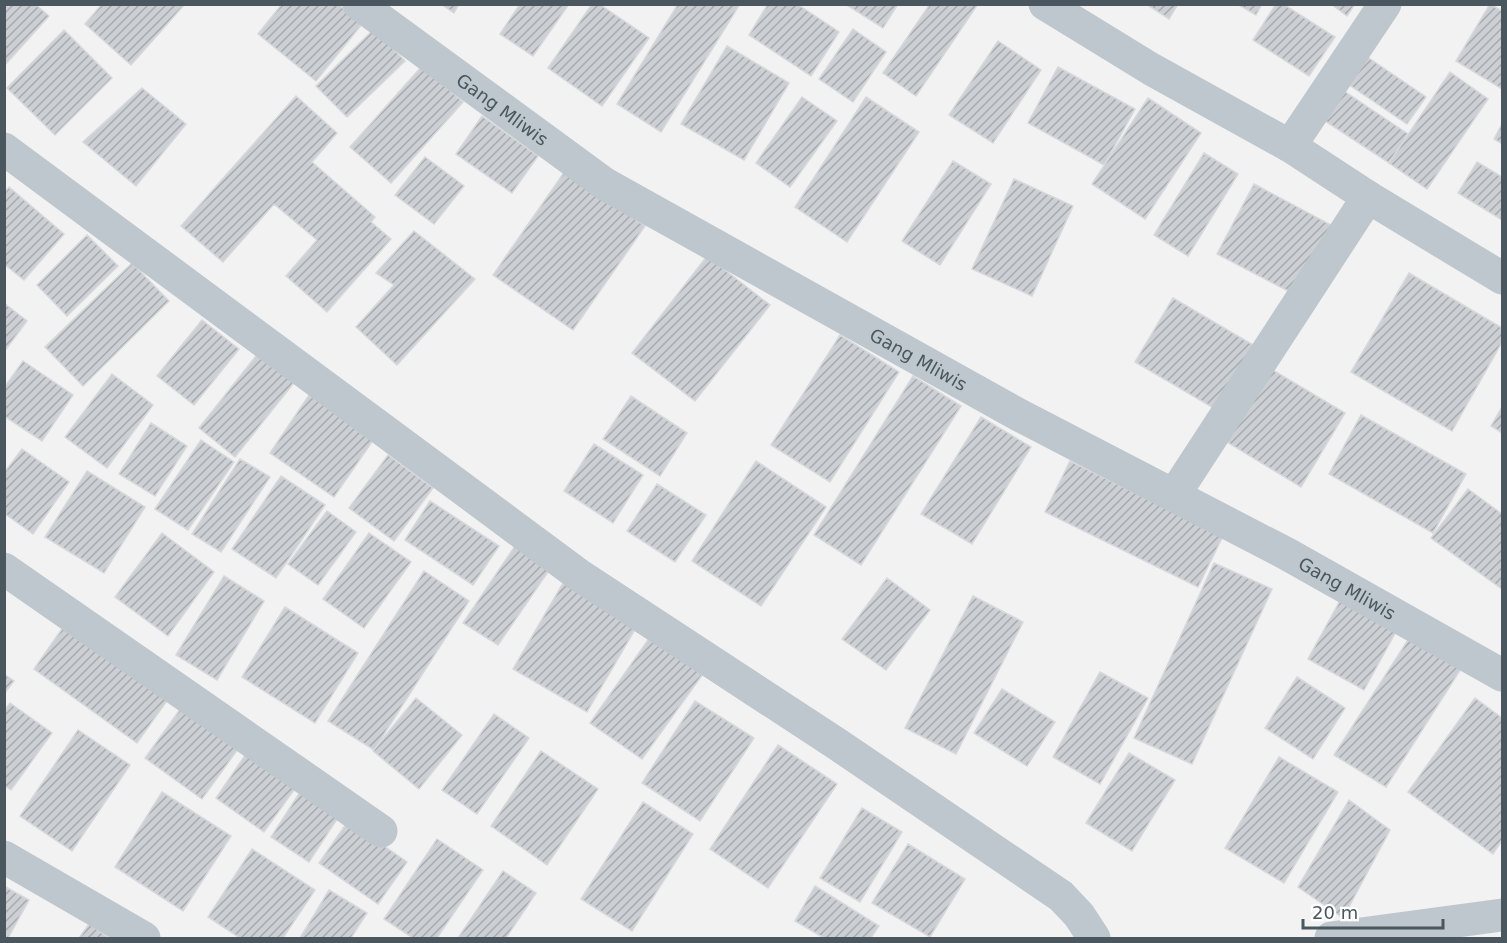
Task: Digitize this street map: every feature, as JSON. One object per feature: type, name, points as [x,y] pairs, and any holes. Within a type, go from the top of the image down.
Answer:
[{"type":"street","name":"Gang Mliwis","points":[[359,4],[605,184],[1019,415],[1287,554],[1503,675]]},
{"type":"street","points":[[1045,4],[1151,69],[1290,146],[1368,197],[1503,279]]},
{"type":"street","points":[[1290,146],[1384,4]]},
{"type":"street","points":[[4,149],[579,575],[837,744],[1061,896],[1079,915],[1094,939]]},
{"type":"street","points":[[1174,495],[1368,197]]},
{"type":"street","points":[[4,569],[381,831]]},
{"type":"street","points":[[4,857],[144,939]]},
{"type":"street","points":[[1331,939],[1503,915]]},
{"type":"building","points":[[4,4],[35,4],[49,16],[4,66]]},
{"type":"building","points":[[102,4],[185,4],[131,65],[85,24]]},
{"type":"building","points":[[282,4],[338,4],[362,24],[316,81],[258,34]]},
{"type":"building","points":[[441,4],[459,4],[454,13]]},
{"type":"building","points":[[520,4],[569,4],[533,56],[500,34]]},
{"type":"building","points":[[592,4],[599,4],[649,38],[602,106],[548,68]]},
{"type":"building","points":[[678,4],[740,4],[661,132],[617,104]]},
{"type":"building","points":[[768,4],[797,4],[839,32],[811,76],[749,35]]},
{"type":"building","points":[[845,4],[898,4],[883,28]]},
{"type":"building","points":[[930,4],[978,4],[916,96],[883,73]]},
{"type":"building","points":[[1146,4],[1178,4],[1169,19]]},
{"type":"building","points":[[1237,4],[1262,4],[1256,15]]},
{"type":"building","points":[[1276,4],[1283,4],[1335,37],[1309,76],[1253,40]]},
{"type":"building","points":[[1331,4],[1355,4],[1347,16]]},
{"type":"building","points":[[1490,4],[1502,11],[1502,89],[1456,61]]},
{"type":"building","points":[[374,29],[405,61],[347,117],[316,86]]},
{"type":"building","points":[[853,29],[886,52],[853,102],[819,79]]},
{"type":"building","points":[[64,30],[112,78],[55,135],[7,88]]},
{"type":"building","points":[[998,41],[1041,70],[993,143],[949,115]]},
{"type":"building","points":[[727,46],[789,83],[744,160],[681,124]]},
{"type":"building","points":[[1363,54],[1426,97],[1407,124],[1345,82]]},
{"type":"building","points":[[422,66],[463,102],[391,183],[350,147]]},
{"type":"building","points":[[1058,67],[1135,109],[1104,165],[1028,123]]},
{"type":"building","points":[[1450,72],[1488,99],[1427,189],[1389,163]]},
{"type":"building","points":[[142,88],[186,124],[136,186],[83,142]]},
{"type":"building","points":[[1341,89],[1408,134],[1389,163],[1322,119]]},
{"type":"building","points":[[296,96],[337,133],[312,162],[375,217],[371,222],[391,239],[327,312],[286,276],[317,240],[274,204],[223,262],[181,226]]},
{"type":"building","points":[[802,97],[837,121],[790,187],[756,163]]},
{"type":"building","points":[[866,97],[919,132],[847,242],[795,207]]},
{"type":"building","points":[[1148,98],[1201,133],[1145,219],[1092,184]]},
{"type":"building","points":[[482,116],[538,156],[512,193],[456,154]]},
{"type":"building","points":[[1502,124],[1502,144],[1494,139]]},
{"type":"building","points":[[1204,153],[1238,174],[1188,256],[1154,235]]},
{"type":"building","points":[[425,157],[464,186],[434,224],[395,195]]},
{"type":"building","points":[[953,161],[991,184],[940,265],[902,241]]},
{"type":"building","points":[[1477,162],[1502,177],[1502,220],[1458,193]]},
{"type":"building","points":[[565,171],[645,226],[573,330],[493,275]]},
{"type":"building","points":[[1014,179],[1073,206],[1032,296],[972,269]]},
{"type":"building","points":[[1254,184],[1331,225],[1294,294],[1217,254]]},
{"type":"building","points":[[9,187],[64,234],[24,280],[4,264],[4,193]]},
{"type":"building","points":[[414,231],[475,279],[397,365],[356,327],[394,285],[376,273]]},
{"type":"building","points":[[87,235],[118,266],[67,316],[37,285]]},
{"type":"building","points":[[707,256],[770,305],[695,401],[632,353]]},
{"type":"building","points":[[132,263],[169,301],[83,386],[45,347]]},
{"type":"building","points":[[1409,273],[1502,328],[1502,342],[1452,431],[1351,372]]},
{"type":"building","points":[[1173,298],[1260,349],[1222,413],[1135,362]]},
{"type":"building","points":[[4,303],[27,321],[4,352]]},
{"type":"building","points":[[202,320],[239,349],[194,405],[157,376]]},
{"type":"building","points":[[840,335],[899,372],[830,482],[771,445]]},
{"type":"building","points":[[260,351],[296,380],[235,457],[199,428]]},
{"type":"building","points":[[23,361],[73,395],[42,441],[4,416],[4,388]]},
{"type":"building","points":[[1261,363],[1345,413],[1301,487],[1217,436]]},
{"type":"building","points":[[112,374],[153,405],[107,468],[65,437]]},
{"type":"building","points":[[913,376],[961,406],[861,565],[814,535]]},
{"type":"building","points":[[309,395],[374,439],[334,497],[270,453]]},
{"type":"building","points":[[631,396],[687,433],[660,476],[603,439]]},
{"type":"building","points":[[1502,407],[1502,433],[1491,426]]},
{"type":"building","points":[[1361,415],[1466,474],[1433,533],[1329,474]]},
{"type":"building","points":[[981,417],[1031,447],[972,544],[921,514]]},
{"type":"building","points":[[151,423],[187,446],[155,496],[119,474]]},
{"type":"building","points":[[201,440],[234,462],[188,530],[155,509]]},
{"type":"building","points":[[594,444],[643,475],[613,523],[564,491]]},
{"type":"building","points":[[22,449],[69,482],[33,534],[4,513],[4,473]]},
{"type":"building","points":[[388,455],[433,488],[394,541],[349,508]]},
{"type":"building","points":[[240,459],[270,477],[221,552],[192,534]]},
{"type":"building","points":[[756,461],[826,507],[761,606],[692,561]]},
{"type":"building","points":[[1070,461],[1223,536],[1198,587],[1045,512]]},
{"type":"building","points":[[87,471],[145,507],[104,573],[45,537]]},
{"type":"building","points":[[281,476],[325,505],[276,578],[232,549]]},
{"type":"building","points":[[657,484],[706,515],[675,562],[627,531]]},
{"type":"building","points":[[1468,489],[1502,514],[1502,589],[1431,538]]},
{"type":"building","points":[[430,501],[499,546],[473,585],[405,540]]},
{"type":"building","points":[[327,511],[356,532],[318,585],[288,564]]},
{"type":"building","points":[[162,533],[214,572],[168,636],[115,597]]},
{"type":"building","points":[[369,533],[411,562],[364,628],[323,599]]},
{"type":"building","points":[[515,546],[550,569],[498,645],[463,623]]},
{"type":"building","points":[[1214,563],[1272,589],[1192,764],[1134,738]]},
{"type":"building","points":[[424,571],[469,601],[374,750],[328,721]]},
{"type":"building","points":[[224,576],[264,601],[217,680],[176,655]]},
{"type":"building","points":[[887,578],[930,610],[886,670],[842,639]]},
{"type":"building","points":[[563,583],[637,626],[587,712],[513,669]]},
{"type":"building","points":[[973,596],[1023,622],[956,754],[905,728]]},
{"type":"building","points":[[1342,597],[1398,628],[1364,690],[1308,659]]},
{"type":"building","points":[[285,607],[358,653],[315,723],[242,677]]},
{"type":"building","points":[[66,623],[169,698],[137,743],[34,669]]},
{"type":"building","points":[[1413,632],[1464,664],[1386,787],[1334,755]]},
{"type":"building","points":[[650,637],[703,674],[642,759],[590,723]]},
{"type":"building","points":[[1100,672],[1148,698],[1100,784],[1053,757]]},
{"type":"building","points":[[4,674],[14,681],[4,694]]},
{"type":"building","points":[[1297,677],[1345,708],[1313,759],[1265,728]]},
{"type":"building","points":[[1002,689],[1055,722],[1027,766],[974,733]]},
{"type":"building","points":[[416,698],[462,735],[419,789],[373,751]]},
{"type":"building","points":[[1475,698],[1502,718],[1502,840],[1493,854],[1408,792]]},
{"type":"building","points":[[695,701],[754,738],[700,821],[642,783]]},
{"type":"building","points":[[10,703],[52,733],[11,790],[4,785],[4,711]]},
{"type":"building","points":[[181,708],[238,749],[202,799],[145,758]]},
{"type":"building","points":[[494,714],[529,738],[477,814],[442,790]]},
{"type":"building","points":[[78,730],[130,765],[72,851],[20,816]]},
{"type":"building","points":[[778,745],[837,784],[768,888],[710,849]]},
{"type":"building","points":[[250,748],[299,783],[264,832],[216,798]]},
{"type":"building","points":[[541,751],[598,789],[547,865],[491,826]]},
{"type":"building","points":[[1129,753],[1175,780],[1132,851],[1086,823]]},
{"type":"building","points":[[1279,757],[1338,792],[1284,883],[1225,848]]},
{"type":"building","points":[[302,789],[341,813],[309,862],[271,837]]},
{"type":"building","points":[[162,792],[231,836],[183,911],[115,867]]},
{"type":"building","points":[[1349,800],[1390,830],[1343,918],[1298,887]]},
{"type":"building","points":[[643,802],[693,834],[632,931],[581,899]]},
{"type":"building","points":[[862,808],[902,832],[860,902],[820,878]]},
{"type":"building","points":[[348,821],[407,862],[378,904],[319,863]]},
{"type":"building","points":[[437,839],[483,870],[437,938],[413,938],[384,919]]},
{"type":"building","points":[[908,844],[965,879],[930,937],[872,903]]},
{"type":"building","points":[[252,849],[315,890],[283,938],[240,938],[208,917]]},
{"type":"building","points":[[503,871],[536,893],[506,938],[458,938]]},
{"type":"building","points":[[4,886],[29,900],[8,938],[4,938]]},
{"type":"building","points":[[815,886],[879,926],[871,938],[824,938],[795,921]]},
{"type":"building","points":[[329,890],[367,913],[351,938],[300,938]]},
{"type":"building","points":[[89,924],[109,938],[79,938]]}]
